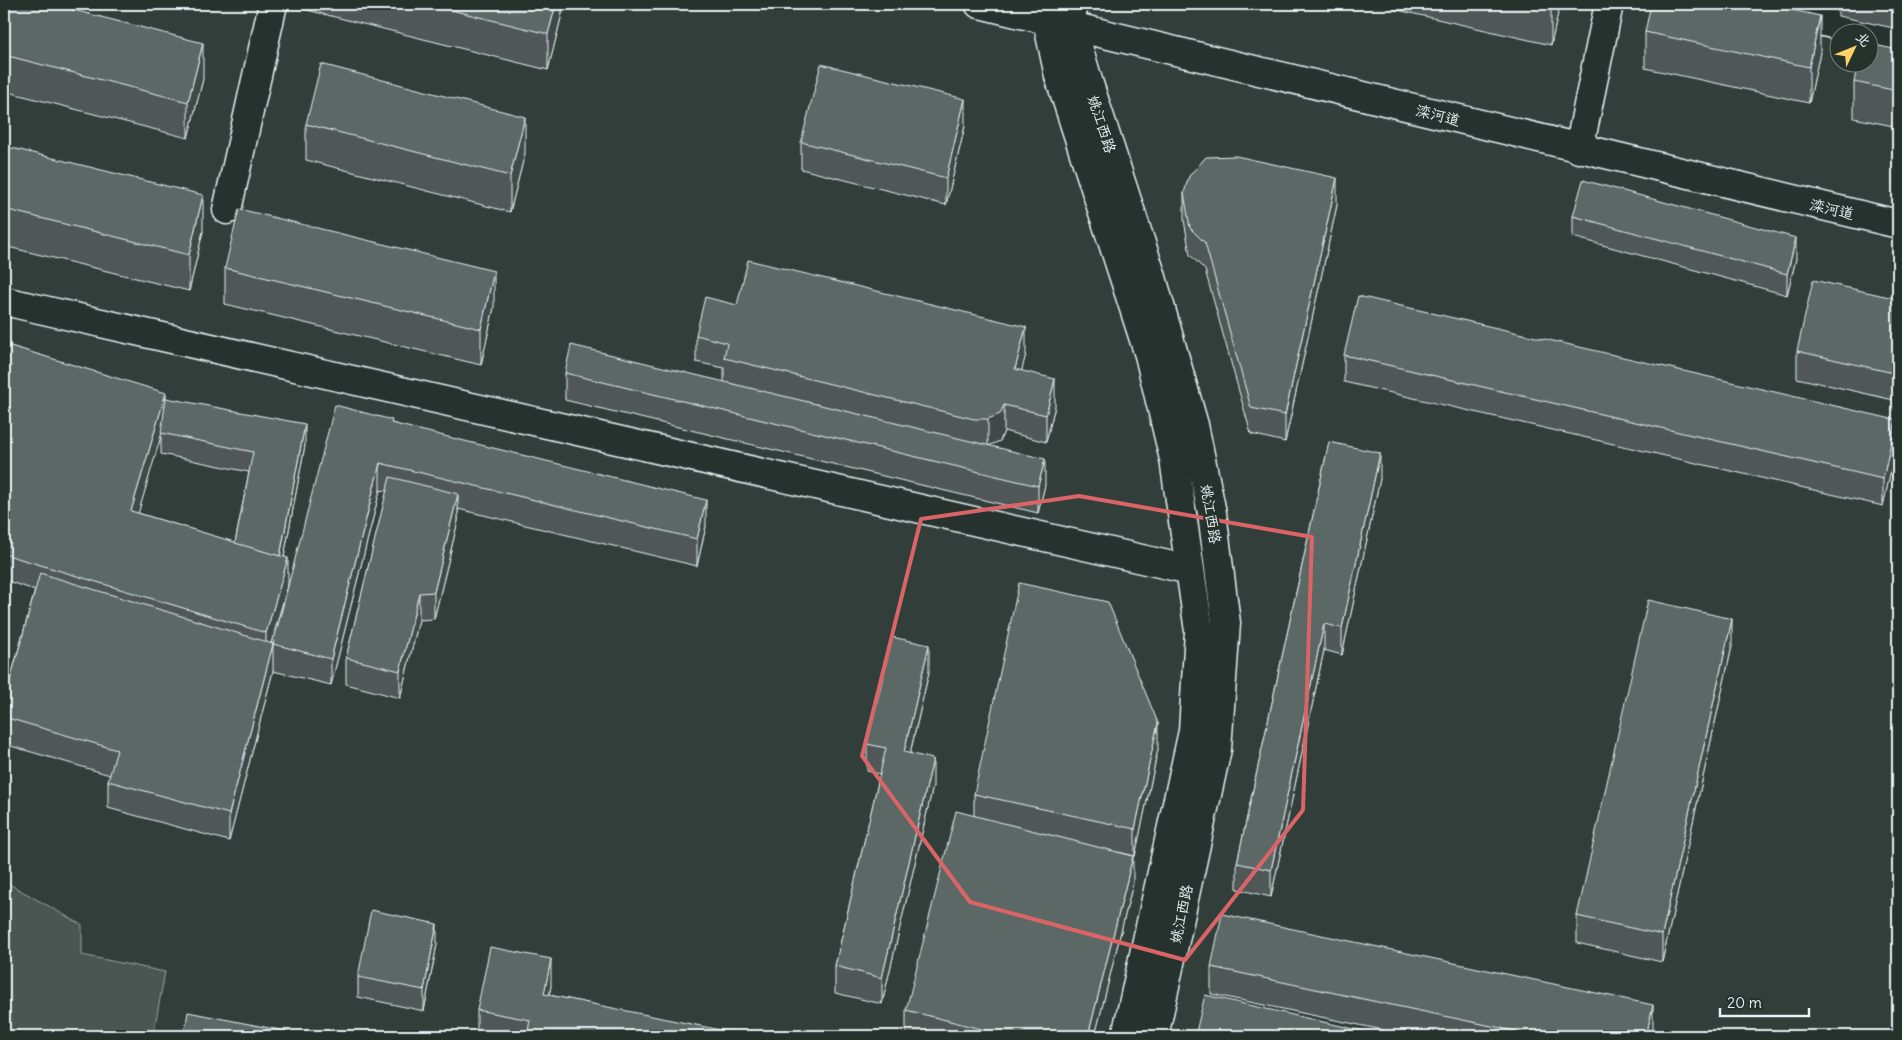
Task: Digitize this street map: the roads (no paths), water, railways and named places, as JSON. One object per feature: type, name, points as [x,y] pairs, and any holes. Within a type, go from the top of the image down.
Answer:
[{"type":"street","points":[[227,210],[273,4]]},
{"type":"street","name":"滦河道","points":[[979,4],[1059,14],[1579,148],[1898,224]]},
{"type":"street","points":[[1579,148],[1609,4]]},
{"type":"street","points":[[1741,4],[1830,24]]},
{"type":"street","name":"姚江西路","points":[[1059,14],[1059,76],[1149,355],[1174,459],[1199,631],[1193,731],[1126,1036]]},
{"type":"street","name":"姚江西路","points":[[1059,14],[1089,84],[1151,274],[1194,425],[1212,512],[1226,623],[1217,749],[1154,1036]]},
{"type":"street","points":[[1880,35],[1898,39]]},
{"type":"street","points":[[4,301],[1190,570]]}]
